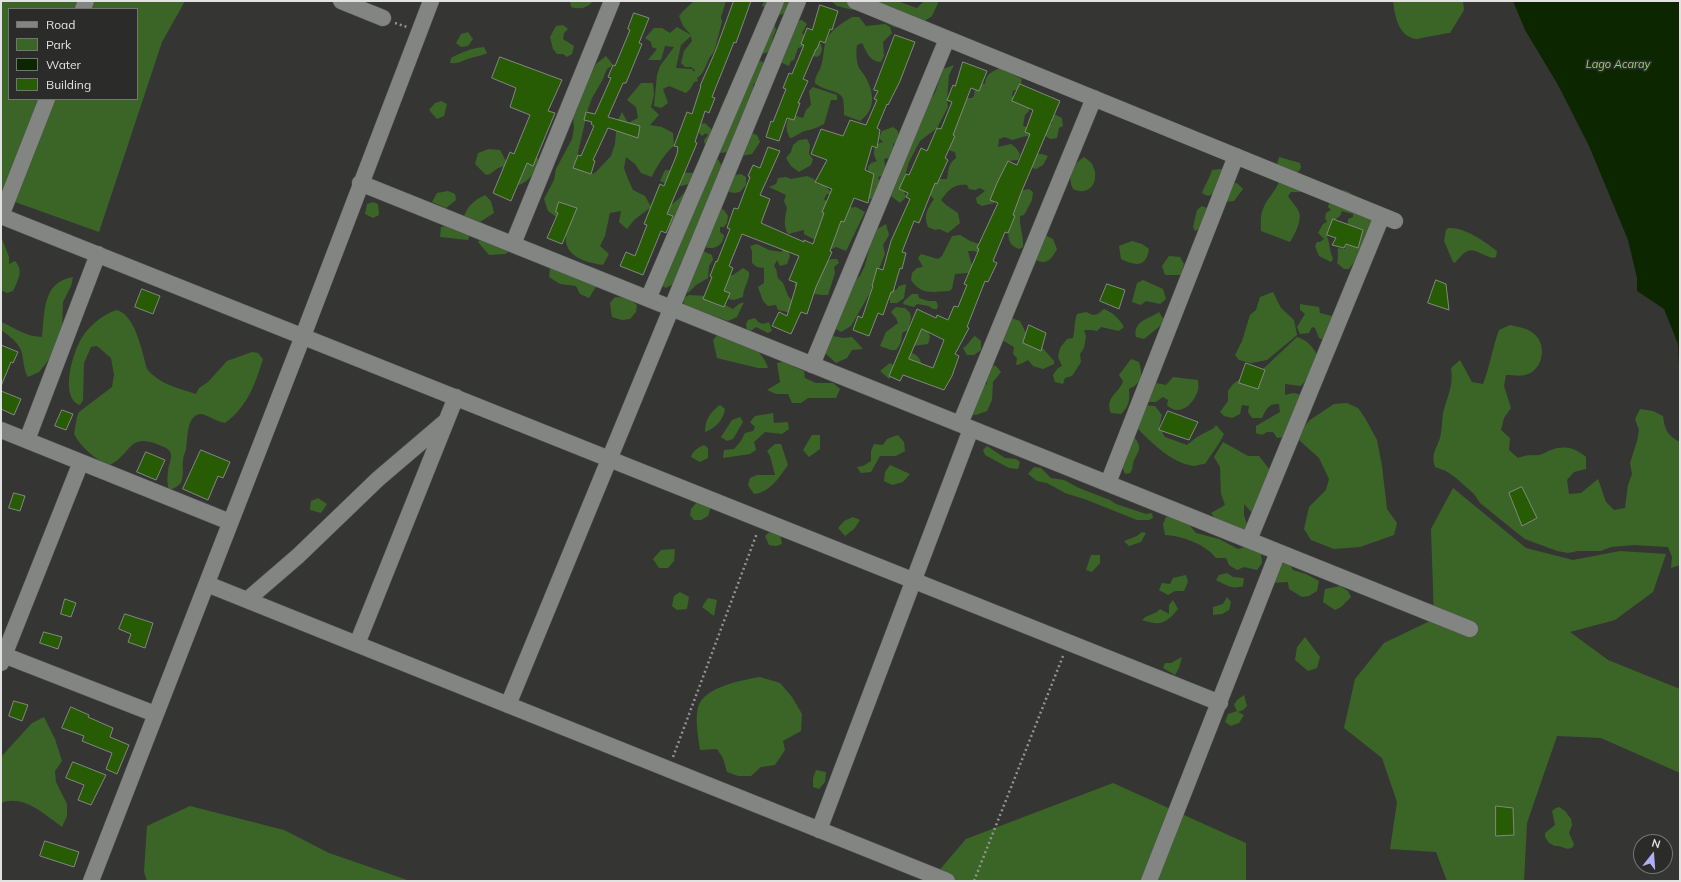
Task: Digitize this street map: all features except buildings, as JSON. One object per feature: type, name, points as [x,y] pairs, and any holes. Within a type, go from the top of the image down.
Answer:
[{"type":"street","points":[[340,1],[383,18]]},
{"type":"street","points":[[91,881],[303,336],[360,183],[431,1]]},
{"type":"street","points":[[513,244],[612,1]]},
{"type":"street","points":[[648,299],[776,1]]},
{"type":"street","points":[[508,705],[798,1]]},
{"type":"street","points":[[855,1],[1389,218],[1249,540]]},
{"type":"street","points":[[812,365],[947,39]]},
{"type":"street","points":[[819,830],[914,580],[966,426],[1094,98]]},
{"type":"street","points":[[47,100],[1,216],[610,458],[1220,703]]},
{"type":"street","points":[[1108,483],[1236,156]]},
{"type":"street","points":[[360,183],[1470,629]]},
{"type":"street","points":[[27,440],[98,254]]},
{"type":"street","points":[[357,644],[456,397]]},
{"type":"street","points":[[247,600],[298,556],[378,479],[446,421]]},
{"type":"street","points":[[1,430],[230,522]]},
{"type":"street","points":[[81,462],[2,657],[155,714]]},
{"type":"street","points":[[1149,881],[1278,552]]},
{"type":"street","points":[[207,584],[947,881]]},
{"type":"path","points":[[383,18],[418,32]]},
{"type":"path","points":[[669,770],[762,519]]},
{"type":"path","points":[[974,881],[1068,642]]},
{"type":"green space","points":[[1,1],[185,1],[162,42],[99,232],[1,197]]},
{"type":"green space","points":[[570,1],[593,1],[586,7],[577,8],[571,7]]},
{"type":"green space","points":[[694,1],[726,1],[721,17],[722,22],[714,52],[709,58],[702,73],[697,78],[698,81],[694,82],[686,93],[669,86],[663,89],[668,103],[661,108],[654,106],[657,75],[660,66],[674,47],[665,46],[661,60],[648,60],[657,49],[652,47],[651,42],[645,38],[654,28],[662,28],[670,33],[677,27],[691,35],[683,26],[679,16]],"holes":[[[691,36],[692,41],[684,51],[681,63],[685,67],[691,67],[695,70],[694,72],[692,69],[676,68],[681,45]]]},
{"type":"green space","points":[[764,1],[796,1],[787,12],[778,16],[762,6]]},
{"type":"green space","points":[[831,1],[856,1],[853,10],[837,6]]},
{"type":"green space","points":[[863,1],[897,1],[917,8],[924,1],[939,1],[932,16],[923,22],[904,29],[894,27],[872,16]]},
{"type":"green space","points":[[1393,1],[1463,1],[1464,10],[1450,33],[1416,39],[1405,34],[1401,30],[1396,19]]},
{"type":"green space","points":[[852,17],[859,17],[866,26],[885,24],[890,27],[892,33],[883,42],[884,56],[881,62],[871,58],[862,43],[857,45],[856,56],[858,65],[869,84],[872,95],[869,112],[860,121],[844,115],[842,96],[822,88],[815,83],[822,64],[827,39],[834,30]]},
{"type":"green space","points":[[802,20],[807,24],[802,33],[807,39],[821,44],[822,50],[820,55],[817,57],[813,56],[811,51],[802,47],[798,48],[794,60],[791,61],[789,66],[780,62],[793,22]]},
{"type":"green space","points":[[774,23],[776,30],[770,51],[763,54],[758,50]]},
{"type":"green space","points":[[563,25],[568,29],[564,33],[563,39],[574,46],[572,54],[567,57],[563,54],[557,54],[553,49],[550,37],[556,26]]},
{"type":"green space","points":[[468,32],[473,39],[468,46],[461,47],[456,43],[461,34]]},
{"type":"green space","points":[[484,47],[487,53],[459,62],[450,63],[451,58],[459,54],[471,49]]},
{"type":"green space","points":[[606,56],[613,65],[607,69],[588,109],[577,157],[580,169],[591,174],[595,173],[611,156],[615,144],[617,122],[622,112],[628,123],[638,118],[636,107],[627,100],[641,83],[653,83],[654,95],[651,107],[659,115],[650,125],[662,127],[673,133],[674,146],[668,151],[652,177],[641,173],[635,164],[626,157],[624,168],[633,190],[645,196],[651,207],[634,220],[627,229],[619,222],[621,211],[610,213],[605,236],[600,246],[609,254],[603,265],[581,259],[572,253],[566,243],[567,224],[548,211],[544,199],[554,180],[556,169],[572,139],[574,128],[573,116],[585,84],[596,64]]},
{"type":"green space","points":[[754,59],[763,62],[766,70],[753,85],[755,113],[740,119],[736,131],[749,132],[757,135],[760,142],[752,154],[741,156],[732,150],[724,153],[712,151],[705,146],[704,140],[708,135],[706,133],[702,136],[697,131],[698,125],[705,123],[712,130],[725,120],[720,109],[726,96],[736,90]]},
{"type":"green space","points":[[954,65],[949,75],[947,100],[948,107],[937,128],[920,141],[909,162],[902,186],[906,197],[900,203],[891,196],[928,102],[935,93],[943,69]]},
{"type":"green space","points":[[1004,66],[1009,69],[1012,74],[1022,79],[1020,88],[1013,91],[1012,96],[1029,106],[1029,111],[1025,115],[1023,126],[1032,129],[1039,140],[1026,136],[1012,140],[1005,137],[999,139],[998,147],[1011,144],[1020,154],[1018,160],[1008,161],[1008,168],[994,203],[982,206],[977,203],[976,198],[985,191],[980,188],[975,190],[969,189],[967,185],[955,186],[946,193],[941,200],[958,213],[960,223],[948,233],[939,229],[935,230],[928,227],[926,215],[934,199],[928,193],[937,179],[947,179],[950,165],[956,158],[955,152],[951,151],[946,146],[961,114],[958,109],[965,98],[972,98],[974,96],[975,87],[980,83],[985,84],[989,74]]},
{"type":"green space","points":[[813,87],[837,95],[837,100],[831,100],[824,124],[790,138],[787,132],[787,126],[790,114],[803,118],[806,110],[811,105],[809,91]]},
{"type":"green space","points":[[441,101],[447,104],[444,116],[437,119],[429,110],[435,103]]},
{"type":"green space","points":[[1052,113],[1062,118],[1063,126],[1059,128],[1057,138],[1050,139],[1044,135],[1045,130],[1053,122],[1044,117]]},
{"type":"green space","points":[[893,127],[898,131],[899,140],[893,144],[894,150],[892,157],[884,159],[886,172],[884,175],[878,177],[881,186],[877,198],[867,198],[868,167],[871,163],[877,161],[874,155],[875,147],[883,142],[879,138],[882,131]]},
{"type":"green space","points":[[807,139],[810,145],[809,154],[813,159],[811,165],[799,172],[791,166],[786,158],[791,152],[793,145],[799,140]]},
{"type":"green space","points":[[489,149],[500,150],[508,165],[498,168],[486,175],[475,164],[478,153]]},
{"type":"green space","points":[[532,152],[540,161],[527,181],[513,187]]},
{"type":"green space","points":[[1035,154],[1048,156],[1043,165],[1036,169],[1029,167]]},
{"type":"green space","points":[[1084,157],[1091,162],[1095,172],[1095,177],[1092,186],[1089,189],[1079,191],[1073,189],[1070,180],[1074,167]]},
{"type":"green space","points":[[1279,157],[1300,163],[1301,168],[1296,175],[1302,188],[1301,192],[1291,192],[1288,196],[1298,210],[1300,216],[1298,227],[1290,242],[1261,231],[1262,211],[1279,183],[1280,171],[1277,164]]},
{"type":"green space","points":[[718,159],[730,176],[741,174],[746,177],[746,185],[740,192],[734,193],[725,191],[720,208],[724,210],[728,216],[727,223],[724,227],[720,227],[720,232],[724,235],[722,242],[713,248],[702,246],[703,251],[712,255],[713,260],[709,266],[708,278],[696,285],[688,293],[682,292],[673,284],[666,288],[660,285],[670,229],[666,224],[666,207],[680,198],[689,184],[676,187],[660,181],[665,170],[694,173],[712,164]]},
{"type":"green space","points":[[1221,169],[1226,171],[1213,194],[1208,196],[1202,193],[1212,170]]},
{"type":"green space","points":[[807,176],[814,179],[817,184],[824,185],[833,194],[827,194],[824,199],[828,203],[847,208],[856,207],[865,212],[846,251],[836,247],[832,249],[804,234],[804,230],[788,234],[786,231],[785,218],[787,208],[784,201],[786,195],[769,187],[776,184],[778,178],[786,177],[791,179]]},
{"type":"green space","points":[[1237,183],[1243,189],[1234,201],[1226,202],[1231,184]]},
{"type":"green space","points":[[1029,189],[1033,192],[1032,200],[1024,215],[1020,216],[1023,247],[1019,249],[1011,244],[1008,232],[1009,225],[1019,191]]},
{"type":"green space","points":[[1343,190],[1349,192],[1375,219],[1358,257],[1349,269],[1344,269],[1337,263],[1338,248],[1345,249],[1348,219],[1353,217],[1353,214],[1342,211],[1340,216],[1333,221],[1327,236],[1333,259],[1331,262],[1319,256],[1315,246],[1317,242],[1324,239],[1318,233],[1323,224],[1327,222],[1325,218],[1326,213],[1331,210],[1328,207],[1330,201],[1335,195]]},
{"type":"green space","points":[[448,191],[455,194],[456,200],[446,208],[432,202],[437,193]]},
{"type":"green space","points":[[485,195],[491,201],[494,213],[480,222],[464,216],[472,203]]},
{"type":"green space","points":[[373,202],[378,204],[379,215],[373,218],[365,214],[367,204]]},
{"type":"green space","points":[[1202,206],[1207,208],[1201,228],[1195,231],[1193,227],[1197,210]]},
{"type":"green space","points":[[886,224],[889,235],[883,245],[885,254],[870,293],[851,326],[841,332],[831,326],[842,292],[860,276],[865,265],[874,231]]},
{"type":"green space","points":[[452,225],[470,234],[468,240],[440,237],[441,227]]},
{"type":"green space","points":[[1448,228],[1468,232],[1480,239],[1497,251],[1496,257],[1493,258],[1486,256],[1472,250],[1465,253],[1455,263],[1453,262],[1444,241],[1446,230]]},
{"type":"green space","points":[[960,235],[970,241],[985,246],[982,254],[974,251],[968,251],[972,266],[968,273],[955,274],[952,289],[949,291],[927,292],[915,285],[911,280],[912,273],[917,268],[923,267],[918,258],[921,254],[938,259],[942,256],[952,236]]},
{"type":"green space","points":[[1,236],[9,257],[9,264],[15,261],[20,272],[13,291],[7,293],[1,290]]},
{"type":"green space","points":[[1047,236],[1053,239],[1057,249],[1050,259],[1042,262],[1024,253],[1027,242]]},
{"type":"green space","points":[[481,239],[510,251],[505,254],[489,255],[478,242]]},
{"type":"green space","points":[[1132,241],[1142,244],[1149,249],[1145,260],[1139,264],[1121,259],[1119,246]]},
{"type":"green space","points":[[784,242],[790,256],[787,264],[780,266],[777,260],[774,266],[778,278],[783,282],[788,295],[794,302],[792,313],[778,310],[776,305],[768,306],[763,301],[758,287],[764,283],[764,268],[757,267],[752,263],[752,251],[750,246],[757,244],[769,250],[782,252]]},
{"type":"green space","points":[[1169,256],[1180,257],[1184,264],[1181,275],[1165,275],[1162,266]]},
{"type":"green space","points":[[832,259],[837,259],[839,263],[834,267],[835,273],[828,295],[810,293],[794,286],[800,277],[805,273]]},
{"type":"green space","points":[[550,268],[597,285],[589,298],[580,294],[576,286],[560,284],[549,277]]},
{"type":"green space","points":[[743,268],[749,272],[749,275],[743,297],[734,300],[722,298],[724,277],[733,275]]},
{"type":"green space","points":[[73,277],[71,286],[63,302],[62,332],[52,355],[39,372],[28,377],[25,371],[21,350],[15,341],[1,330],[1,322],[31,336],[42,337],[45,308],[50,292],[63,280]]},
{"type":"green space","points":[[1143,280],[1163,289],[1166,299],[1160,304],[1146,301],[1141,305],[1132,302],[1137,283]]},
{"type":"green space","points":[[906,284],[904,298],[897,303],[890,303],[889,288],[896,290],[899,286]]},
{"type":"green space","points":[[1273,292],[1281,308],[1294,320],[1297,335],[1267,360],[1251,363],[1239,360],[1235,355],[1242,341],[1250,315],[1256,310],[1260,297]]},
{"type":"green space","points":[[912,294],[918,294],[919,298],[928,301],[936,301],[938,305],[937,309],[917,304],[914,307],[903,304],[904,301]]},
{"type":"green space","points":[[689,295],[708,296],[733,309],[744,302],[737,317],[728,321],[684,305],[683,298]]},
{"type":"green space","points":[[615,297],[628,298],[637,305],[636,312],[630,319],[622,320],[612,317],[610,303]]},
{"type":"green space","points":[[1300,304],[1319,307],[1320,313],[1332,316],[1332,323],[1325,341],[1319,338],[1315,328],[1312,327],[1309,333],[1300,334],[1297,327],[1305,314],[1300,310]]},
{"type":"green space","points":[[896,307],[905,308],[910,313],[911,318],[908,330],[902,333],[899,346],[896,350],[891,350],[880,346],[886,332],[898,323],[891,312]]},
{"type":"green space","points":[[1104,309],[1116,316],[1124,327],[1119,331],[1101,327],[1097,331],[1084,330],[1086,336],[1084,348],[1080,354],[1081,362],[1072,376],[1065,378],[1063,384],[1055,382],[1053,375],[1058,368],[1062,366],[1058,357],[1060,348],[1067,339],[1073,338],[1077,314],[1086,312],[1093,315],[1098,314]]},
{"type":"green space","points":[[117,310],[129,319],[134,327],[147,369],[163,382],[182,390],[196,394],[199,388],[208,382],[227,361],[252,352],[258,353],[263,359],[257,378],[245,403],[233,417],[225,423],[200,414],[192,419],[188,428],[181,481],[177,486],[169,490],[167,476],[171,454],[166,448],[141,441],[131,446],[117,461],[110,465],[99,460],[89,452],[80,444],[74,434],[79,412],[112,387],[114,375],[111,358],[97,346],[91,347],[84,363],[83,400],[80,405],[74,401],[70,393],[69,384],[75,352],[83,336],[90,327],[103,317]]},
{"type":"green space","points":[[1159,312],[1164,320],[1160,326],[1144,339],[1136,337],[1137,327],[1139,324]]},
{"type":"green space","points":[[755,318],[761,323],[769,322],[772,331],[768,333],[756,327],[751,331],[747,330],[746,324],[748,320]]},
{"type":"green space","points":[[1011,318],[1020,321],[1026,333],[1026,339],[1041,346],[1054,361],[1054,364],[1043,369],[1033,366],[1028,360],[1016,365],[1017,358],[1013,354],[1014,347],[1002,340]]},
{"type":"green space","points":[[1510,325],[1531,331],[1540,343],[1542,355],[1538,366],[1528,374],[1520,376],[1506,375],[1504,386],[1511,408],[1504,418],[1501,430],[1510,438],[1509,450],[1518,458],[1539,455],[1556,448],[1570,448],[1578,451],[1586,457],[1586,469],[1574,472],[1567,480],[1569,494],[1581,493],[1598,479],[1606,502],[1614,510],[1625,508],[1628,485],[1632,474],[1630,463],[1639,430],[1635,419],[1640,409],[1653,411],[1663,416],[1667,432],[1680,442],[1680,565],[1671,568],[1672,557],[1668,547],[1634,545],[1611,547],[1601,551],[1578,551],[1568,553],[1557,551],[1525,539],[1480,503],[1474,494],[1456,478],[1446,471],[1435,467],[1434,455],[1440,438],[1443,413],[1452,380],[1451,368],[1460,360],[1472,382],[1483,384],[1499,330]]},
{"type":"green space","points":[[914,327],[927,329],[930,337],[928,344],[913,346]]},
{"type":"green space","points":[[718,334],[741,342],[755,349],[765,360],[768,368],[758,368],[717,358],[713,340]]},
{"type":"green space","points":[[833,336],[844,338],[852,337],[863,349],[852,350],[847,358],[836,363],[825,353],[827,338]]},
{"type":"green space","points":[[975,336],[981,341],[981,350],[974,355],[967,355],[963,348]]},
{"type":"green space","points":[[1297,337],[1308,343],[1314,349],[1320,360],[1313,372],[1301,386],[1285,384],[1285,395],[1293,393],[1303,395],[1284,437],[1277,438],[1273,432],[1267,432],[1262,435],[1256,433],[1256,426],[1280,412],[1279,404],[1273,404],[1268,407],[1262,418],[1252,418],[1248,412],[1249,406],[1242,405],[1240,414],[1232,418],[1224,416],[1220,412],[1228,401],[1228,391],[1233,384],[1243,377],[1258,377],[1263,369]]},
{"type":"green space","points":[[907,352],[916,355],[919,358],[921,362],[917,369],[903,355]]},
{"type":"green space","points":[[1131,359],[1139,362],[1141,375],[1139,381],[1129,389],[1126,409],[1121,414],[1111,413],[1109,408],[1111,399],[1123,381],[1119,375]]},
{"type":"green space","points":[[788,361],[794,367],[804,371],[805,378],[816,383],[833,383],[840,389],[836,398],[808,398],[801,403],[792,403],[788,394],[776,394],[767,390],[780,382],[777,363]]},
{"type":"green space","points":[[890,363],[893,365],[895,372],[889,379],[880,371]]},
{"type":"green space","points":[[991,365],[996,366],[1001,372],[993,382],[992,400],[987,411],[976,415],[969,414],[982,386],[987,384],[985,375]]},
{"type":"green space","points":[[1173,377],[1198,380],[1198,390],[1194,400],[1190,404],[1176,410],[1167,405],[1168,400],[1163,397],[1156,402],[1149,402],[1146,399],[1156,383],[1166,385]]},
{"type":"green space","points":[[1347,403],[1358,408],[1377,440],[1382,466],[1387,509],[1397,523],[1394,535],[1360,547],[1334,549],[1311,540],[1304,529],[1309,507],[1326,490],[1329,479],[1319,458],[1299,440],[1302,429],[1310,420],[1334,404]]},
{"type":"green space","points":[[720,405],[725,409],[723,417],[716,426],[705,432],[709,417],[713,410]]},
{"type":"green space","points":[[1143,405],[1155,406],[1162,415],[1159,427],[1165,437],[1187,445],[1197,437],[1214,428],[1216,425],[1224,434],[1205,464],[1193,466],[1185,464],[1163,452],[1138,429],[1139,416]]},
{"type":"green space","points":[[773,413],[774,423],[788,422],[789,429],[782,434],[765,432],[754,442],[756,450],[750,454],[723,458],[724,450],[734,449],[741,441],[745,433],[753,431],[755,427],[750,422],[755,416]]},
{"type":"green space","points":[[740,417],[743,422],[733,439],[727,441],[721,437],[732,420]]},
{"type":"green space","points":[[812,435],[820,435],[820,449],[809,457],[803,450]]},
{"type":"green space","points":[[898,435],[904,442],[905,451],[896,456],[880,456],[871,472],[861,473],[857,467],[863,466],[871,461],[871,451],[874,444],[883,445],[887,439]]},
{"type":"green space","points":[[1135,438],[1138,442],[1139,449],[1131,472],[1125,474],[1122,466],[1126,461],[1130,441]]},
{"type":"green space","points":[[1223,442],[1248,456],[1259,456],[1270,470],[1253,514],[1244,504],[1244,515],[1249,532],[1218,522],[1211,513],[1225,505],[1221,494],[1220,467],[1214,457]]},
{"type":"green space","points":[[775,444],[781,444],[788,465],[770,487],[760,493],[754,494],[748,485],[750,478],[757,475],[775,475],[770,456],[767,451]]},
{"type":"green space","points":[[704,445],[708,448],[708,458],[700,462],[691,457],[699,447]]},
{"type":"green space","points":[[987,446],[1005,458],[1016,459],[1020,462],[1018,469],[1009,468],[985,455],[983,450]]},
{"type":"green space","points":[[890,465],[910,474],[903,482],[892,485],[884,481],[885,472]]},
{"type":"green space","points":[[1034,467],[1041,468],[1051,478],[1064,480],[1116,504],[1146,514],[1152,513],[1153,518],[1149,520],[1137,520],[1065,493],[1047,483],[1037,481],[1028,474]]},
{"type":"green space","points":[[1453,488],[1526,548],[1573,560],[1620,551],[1666,554],[1653,592],[1615,620],[1570,632],[1608,660],[1680,689],[1680,773],[1601,738],[1557,736],[1527,823],[1524,881],[1447,881],[1436,852],[1390,849],[1397,802],[1382,758],[1344,728],[1355,679],[1384,643],[1434,619],[1431,529]]},
{"type":"green space","points":[[318,498],[327,504],[321,513],[310,510],[311,501]]},
{"type":"green space","points":[[697,502],[711,506],[708,516],[701,520],[694,520],[690,515],[691,509]]},
{"type":"green space","points":[[1177,516],[1186,521],[1196,533],[1219,539],[1238,549],[1245,547],[1261,553],[1262,563],[1257,570],[1244,567],[1237,570],[1229,565],[1226,558],[1216,558],[1200,545],[1179,537],[1165,535],[1163,524],[1166,517]]},
{"type":"green space","points":[[853,517],[860,520],[854,529],[845,536],[838,528],[844,521]]},
{"type":"green space","points":[[772,530],[780,533],[782,544],[776,546],[769,545],[765,536]]},
{"type":"green space","points":[[1142,532],[1146,533],[1141,542],[1129,546],[1124,541],[1137,536]]},
{"type":"green space","points":[[675,549],[674,561],[668,568],[659,568],[653,559],[661,550]]},
{"type":"green space","points":[[1091,555],[1100,555],[1100,563],[1092,572],[1086,570]]},
{"type":"green space","points":[[1280,563],[1290,564],[1293,570],[1306,574],[1319,581],[1317,591],[1309,596],[1302,597],[1289,589],[1288,582],[1272,583]]},
{"type":"green space","points":[[1227,573],[1233,577],[1244,578],[1243,586],[1232,587],[1216,580],[1219,575]]},
{"type":"green space","points":[[1186,575],[1188,582],[1184,591],[1175,591],[1168,595],[1159,590],[1162,583],[1170,584],[1173,578]]},
{"type":"green space","points":[[1340,586],[1348,591],[1351,597],[1341,607],[1335,610],[1323,602],[1325,589]]},
{"type":"green space","points":[[680,592],[689,597],[687,609],[677,610],[672,606],[674,596]]},
{"type":"green space","points":[[1227,597],[1231,602],[1229,610],[1222,614],[1213,615],[1213,607],[1223,604]]},
{"type":"green space","points":[[708,598],[717,600],[714,616],[702,607]]},
{"type":"green space","points":[[1173,600],[1178,609],[1166,621],[1154,623],[1142,620],[1160,609],[1169,614],[1169,605]]},
{"type":"green space","points":[[1305,637],[1320,657],[1317,668],[1308,671],[1295,660],[1297,647]]},
{"type":"green space","points":[[1182,657],[1175,675],[1163,668],[1165,663],[1171,663]]},
{"type":"green space","points":[[760,677],[780,683],[792,697],[802,714],[801,731],[783,741],[785,750],[775,765],[761,767],[751,776],[738,776],[727,772],[723,758],[717,749],[700,750],[697,723],[698,707],[708,694],[724,686]]},
{"type":"green space","points":[[1244,695],[1247,706],[1238,712],[1244,715],[1239,723],[1231,726],[1225,722],[1228,714],[1237,711],[1234,705],[1237,700]]},
{"type":"green space","points":[[44,717],[55,739],[62,761],[55,771],[56,782],[67,804],[67,816],[62,827],[26,803],[10,801],[1,803],[1,757],[32,723]]},
{"type":"green space","points":[[816,770],[826,772],[825,782],[819,789],[813,787],[813,778]]},
{"type":"green space","points":[[1113,783],[1246,843],[1246,881],[930,881],[966,839]]},
{"type":"green space","points":[[190,806],[284,830],[329,853],[410,881],[147,881],[144,872],[147,826]]},
{"type":"green space","points":[[1559,807],[1565,811],[1571,819],[1572,825],[1569,833],[1574,844],[1573,847],[1569,849],[1549,843],[1545,837],[1545,833],[1555,825],[1552,811]]},
{"type":"water","name":"Lago Acaray","points":[[1513,1],[1680,1],[1680,389],[1678,344],[1664,309],[1637,291],[1637,278],[1628,240],[1589,146],[1558,85],[1525,30]]}]
